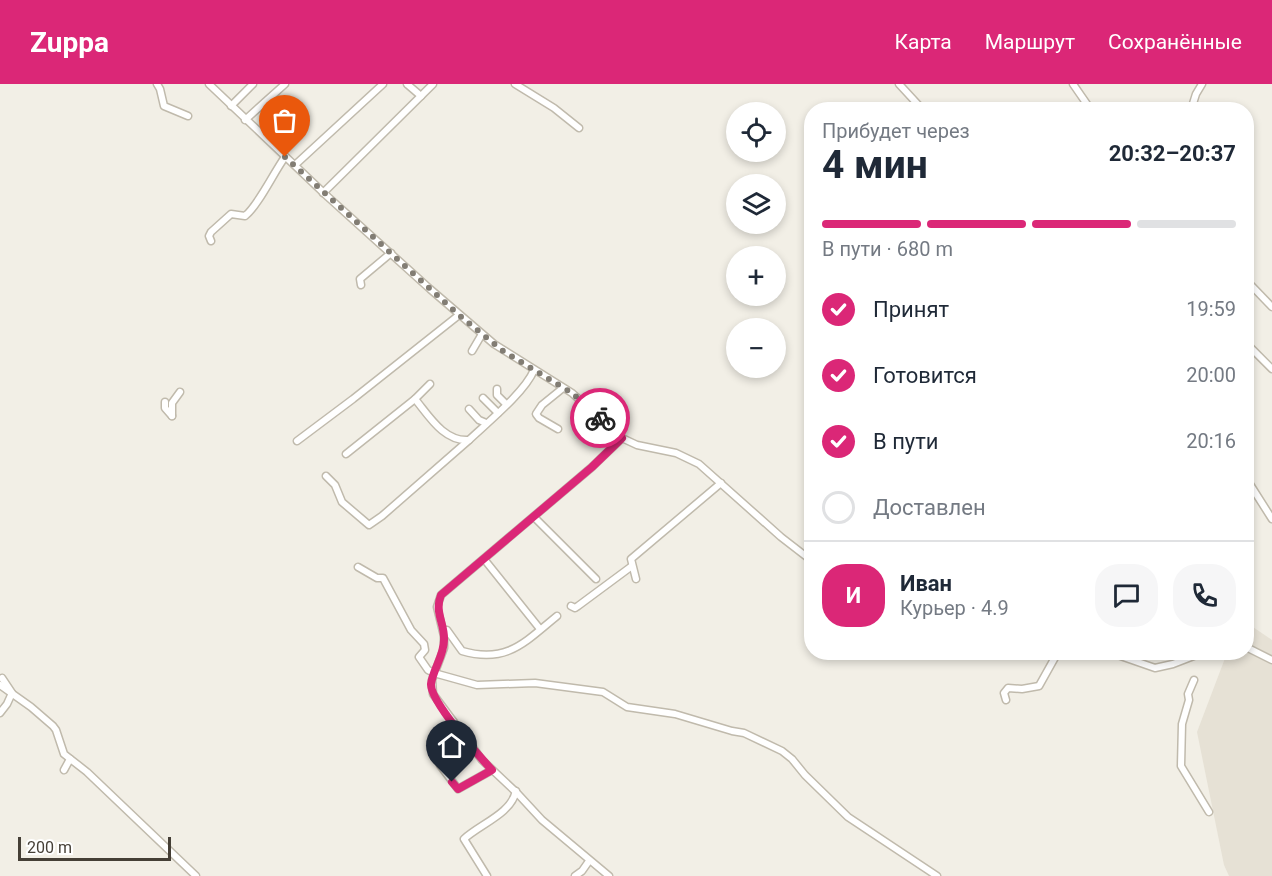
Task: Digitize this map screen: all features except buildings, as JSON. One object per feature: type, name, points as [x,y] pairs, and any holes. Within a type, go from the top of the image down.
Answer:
[{"type":"street","points":[[157,84],[164,106],[188,116]]},
{"type":"street","points":[[209,84],[323,193],[459,315],[503,351],[563,388],[622,438],[637,445],[676,453],[692,460],[804,555]]},
{"type":"street","points":[[231,106],[253,84]]},
{"type":"street","points":[[245,120],[285,84]]},
{"type":"street","points":[[295,165],[383,84]]},
{"type":"street","points":[[408,84],[421,96]]},
{"type":"street","points":[[323,193],[433,84]]},
{"type":"street","points":[[515,84],[554,108],[579,128]]},
{"type":"street","points":[[899,84],[916,102]]},
{"type":"street","points":[[1073,84],[1085,102]]},
{"type":"street","points":[[1194,102],[1202,84]]},
{"type":"street","points":[[211,241],[209,236],[211,232],[231,214],[245,216],[253,209],[285,157]]},
{"type":"street","points":[[362,285],[360,279],[391,254]]},
{"type":"street","points":[[1254,288],[1272,306]]},
{"type":"street","points":[[297,441],[459,315]]},
{"type":"street","points":[[472,351],[482,334]]},
{"type":"street","points":[[1254,350],[1272,369]]},
{"type":"street","points":[[326,476],[335,485],[342,502],[369,525],[498,413],[531,377],[534,370]]},
{"type":"street","points":[[346,454],[415,399],[430,384]]},
{"type":"street","points":[[558,429],[536,414],[542,405],[563,388]]},
{"type":"street","points":[[497,389],[497,395],[506,404]]},
{"type":"street","points":[[165,402],[165,408],[173,417],[172,403],[180,392]]},
{"type":"street","points":[[415,399],[449,436],[461,441],[469,440]]},
{"type":"street","points":[[483,399],[498,413]]},
{"type":"street","points":[[469,409],[479,420],[486,423]]},
{"type":"street","points":[[609,876],[542,820],[516,791],[492,770],[468,743],[433,694],[431,687],[444,648],[443,630],[437,607],[441,595],[534,517],[622,438]]},
{"type":"street","points":[[636,579],[632,566],[632,559],[635,555],[721,483]]},
{"type":"street","points":[[1254,491],[1272,519]]},
{"type":"street","points":[[534,517],[596,579]]},
{"type":"street","points":[[484,559],[540,629]]},
{"type":"street","points":[[571,606],[575,608],[632,566]]},
{"type":"street","points":[[358,567],[377,578],[383,578],[411,630],[424,644],[425,650],[419,657],[428,670],[477,685],[535,683],[603,692],[627,706],[675,714],[744,733],[782,751],[848,817],[937,876]]},
{"type":"street","points":[[443,630],[447,630],[462,651],[491,656],[520,647],[557,616]]},
{"type":"street","points":[[1254,651],[1272,660]]},
{"type":"street","points":[[1006,700],[1004,693],[1008,688],[1022,689],[1039,686],[1054,660]]},
{"type":"street","points":[[1132,660],[1155,668],[1183,660]]},
{"type":"street","points":[[1194,680],[1188,694],[1189,700],[1182,724],[1181,766],[1209,812]]},
{"type":"street","points":[[1,682],[53,726],[64,754],[87,772],[196,876]]},
{"type":"street","points":[[0,713],[7,705],[12,693]]},
{"type":"street","points":[[64,770],[70,759]]},
{"type":"street","points":[[440,765],[458,789],[492,770]]},
{"type":"street","points":[[487,876],[464,839],[513,801],[516,791]]},
{"type":"street","points":[[575,876],[590,861]]},
{"type":"shaded area","points":[[1254,628],[1272,640],[1272,876],[1229,876],[1224,865],[1197,732],[1224,660],[1254,660]]},
{"type":"way so far","points":[[285,157],[459,315],[503,351],[572,393],[600,418]]},
{"type":"route","points":[[452,782],[458,789],[485,776],[492,770],[450,720],[432,691],[432,680],[444,648],[444,636],[437,607],[441,595],[592,467],[622,438],[600,418]]}]
